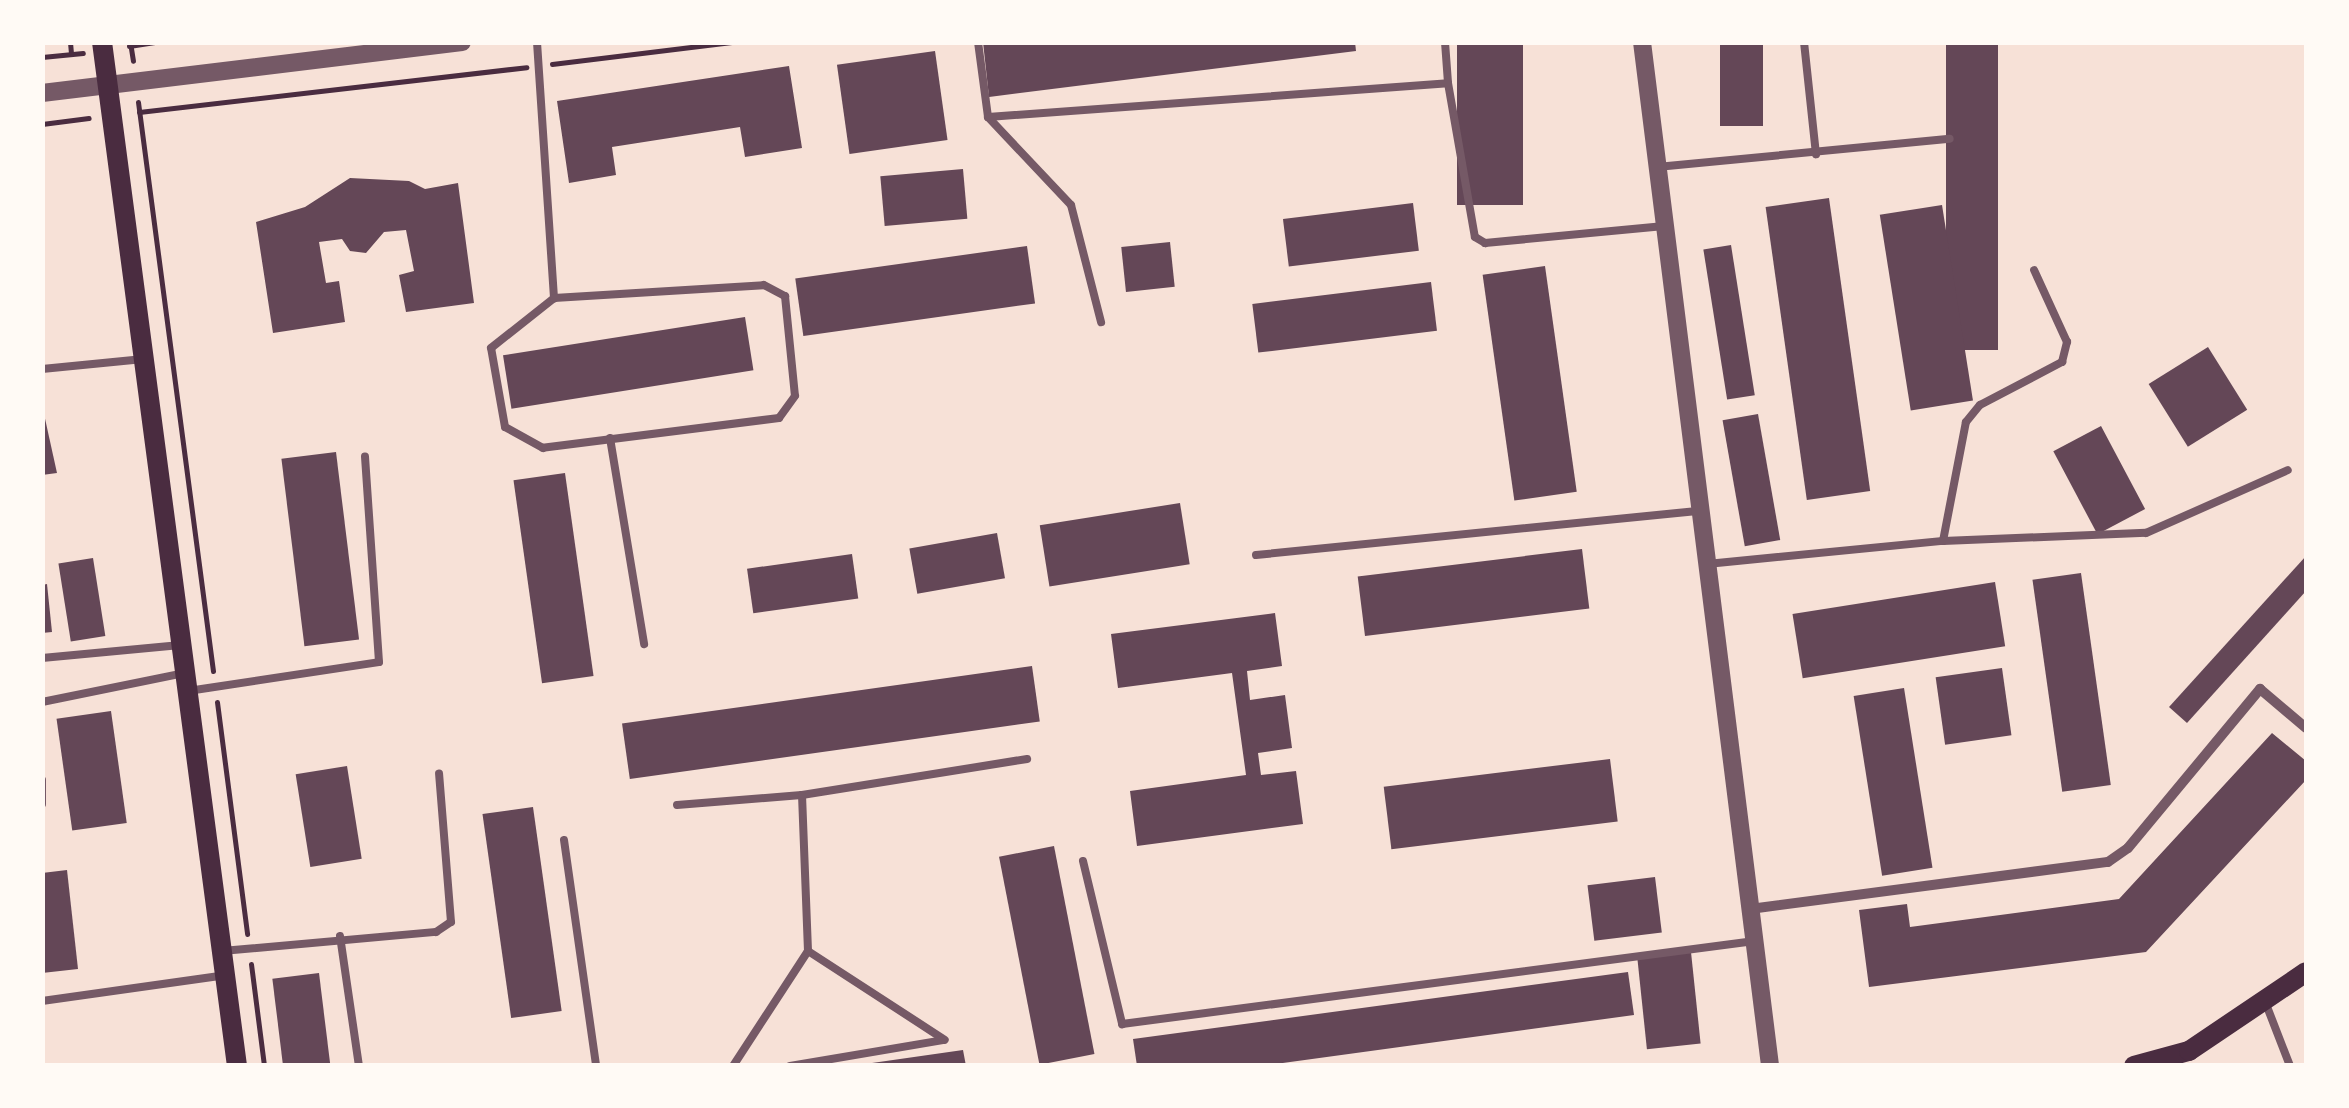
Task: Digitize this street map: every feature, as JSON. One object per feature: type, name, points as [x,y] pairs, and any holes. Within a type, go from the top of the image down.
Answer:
[{"type":"main road","points":[[93,48],[108,85],[237,1066]]},
{"type":"main road","points":[[2134,1066],[2189,1051],[2306,972]]},
{"type":"street","points":[[42,94],[462,42]]},
{"type":"street","points":[[1642,42],[1770,1066]]},
{"type":"street","points":[[1750,909],[2108,862],[2128,848],[2260,688],[2306,728]]},
{"type":"lane","points":[[537,42],[554,298]]},
{"type":"lane","points":[[978,42],[988,117],[1071,205],[1101,322]]},
{"type":"lane","points":[[1445,42],[1448,83],[1475,238],[1485,243],[1664,226]]},
{"type":"lane","points":[[1804,42],[1816,154]]},
{"type":"lane","points":[[988,117],[1448,83]]},
{"type":"lane","points":[[1657,167],[1950,139]]},
{"type":"lane","points":[[1943,541],[1966,422],[1980,404],[2062,362],[2067,342],[2034,270]]},
{"type":"lane","points":[[764,285],[785,296],[794,396],[779,418],[543,448],[505,426],[491,348],[554,298],[764,285]]},
{"type":"lane","points":[[42,369],[144,359]]},
{"type":"lane","points":[[610,438],[644,644]]},
{"type":"lane","points":[[42,702],[186,682],[215,687],[379,662],[365,456]]},
{"type":"lane","points":[[1707,564],[1943,541],[2146,533],[2288,470]]},
{"type":"lane","points":[[1256,555],[1700,511]]},
{"type":"lane","points":[[42,658],[180,645]]},
{"type":"lane","points":[[677,805],[802,795],[1027,760]]},
{"type":"lane","points":[[222,951],[340,936],[436,932],[451,922],[439,774]]},
{"type":"lane","points":[[42,780],[42,804]]},
{"type":"lane","points":[[733,1066],[808,951],[802,795]]},
{"type":"lane","points":[[564,840],[596,1066]]},
{"type":"lane","points":[[1084,861],[1122,1024],[1755,941]]},
{"type":"lane","points":[[340,936],[358,1066]]},
{"type":"lane","points":[[790,1066],[945,1040],[808,951]]},
{"type":"lane","points":[[42,1002],[225,975]]},
{"type":"lane","points":[[2264,1000],[2290,1066]]},
{"type":"path","points":[[70,42],[71,54]]},
{"type":"path","points":[[130,44],[155,42]]},
{"type":"path","points":[[264,1066],[139,112],[732,42]]},
{"type":"path","points":[[42,57],[93,48]]},
{"type":"path","points":[[42,124],[94,117]]},
{"type":"building","points":[[983,42],[1355,42],[1356,51],[989,97]]},
{"type":"building","points":[[1457,42],[1523,42],[1523,205],[1457,205]]},
{"type":"building","points":[[1720,42],[1763,42],[1763,126],[1720,126]]},
{"type":"building","points":[[1946,42],[1998,42],[1998,350],[1946,350]]},
{"type":"building","points":[[935,51],[948,140],[849,154],[837,65]]},
{"type":"building","points":[[789,66],[802,148],[745,157],[740,127],[612,147],[616,175],[569,183],[557,101]]},
{"type":"building","points":[[963,169],[967,219],[885,226],[880,176]]},
{"type":"building","points":[[350,178],[409,181],[425,189],[458,183],[474,303],[406,312],[399,275],[414,271],[406,230],[384,232],[366,253],[350,251],[342,239],[319,242],[326,283],[339,281],[345,322],[273,333],[256,222],[305,207]]},
{"type":"building","points":[[1829,198],[1870,491],[1807,500],[1766,207]]},
{"type":"building","points":[[1413,203],[1419,251],[1289,267],[1283,219]]},
{"type":"building","points":[[1942,205],[1973,401],[1911,410],[1880,215]]},
{"type":"building","points":[[1170,242],[1175,287],[1126,292],[1121,247]]},
{"type":"building","points":[[1731,245],[1755,395],[1727,400],[1703,249]]},
{"type":"building","points":[[1027,246],[1035,303],[803,336],[795,279]]},
{"type":"building","points":[[1545,266],[1577,492],[1514,501],[1483,275]]},
{"type":"building","points":[[1431,282],[1437,331],[1258,353],[1252,304]]},
{"type":"building","points":[[745,317],[753,370],[511,409],[503,355]]},
{"type":"building","points":[[2208,347],[2247,410],[2188,447],[2149,384]]},
{"type":"building","points":[[42,405],[57,473],[42,475]]},
{"type":"building","points":[[1758,414],[1780,540],[1745,546],[1723,420]]},
{"type":"building","points":[[2101,426],[2145,509],[2097,534],[2053,451]]},
{"type":"building","points":[[336,452],[359,640],[304,646],[281,459]]},
{"type":"building","points":[[565,473],[594,676],[542,683],[514,480]]},
{"type":"building","points":[[1180,503],[1190,564],[1049,586],[1040,525]]},
{"type":"building","points":[[997,533],[1005,578],[917,594],[909,548]]},
{"type":"building","points":[[1582,549],[1589,609],[1365,636],[1358,577]]},
{"type":"building","points":[[852,554],[858,599],[753,613],[747,569]]},
{"type":"building","points":[[2306,556],[2306,591],[2187,723],[2169,707]]},
{"type":"building","points":[[93,558],[105,636],[71,642],[58,563]]},
{"type":"building","points":[[2081,573],[2111,785],[2062,792],[2032,580]]},
{"type":"building","points":[[1995,582],[2005,646],[1803,678],[1793,614]]},
{"type":"building","points":[[47,584],[52,632],[42,633],[42,585]]},
{"type":"building","points":[[1275,613],[1282,666],[1247,671],[1250,700],[1285,695],[1292,748],[1258,753],[1261,775],[1296,771],[1303,824],[1137,846],[1130,791],[1246,775],[1232,673],[1118,688],[1111,634]]},
{"type":"building","points":[[1032,666],[1040,721],[630,779],[622,724]]},
{"type":"building","points":[[2002,668],[2011,735],[1945,745],[1936,677]]},
{"type":"building","points":[[1904,688],[1932,868],[1882,876],[1854,696]]},
{"type":"building","points":[[111,711],[127,823],[72,831],[57,719]]},
{"type":"building","points":[[2272,733],[2306,761],[2306,780],[2146,952],[1869,987],[1859,910],[1907,904],[1910,927],[2119,899]]},
{"type":"building","points":[[1610,759],[1618,822],[1391,849],[1384,787]]},
{"type":"building","points":[[347,766],[362,859],[310,867],[296,774]]},
{"type":"building","points":[[533,807],[562,1011],[511,1018],[482,814]]},
{"type":"building","points":[[1054,846],[1094,1054],[1039,1065],[999,857]]},
{"type":"building","points":[[67,870],[78,969],[42,973],[42,873]]},
{"type":"building","points":[[1655,877],[1662,933],[1594,941],[1588,885]]},
{"type":"building","points":[[1691,952],[1701,1043],[1647,1049],[1637,958]]},
{"type":"building","points":[[1628,972],[1634,1015],[1261,1066],[1137,1066],[1133,1039]]},
{"type":"building","points":[[319,973],[330,1066],[283,1066],[272,979]]},
{"type":"building","points":[[963,1050],[966,1066],[872,1063]]}]
